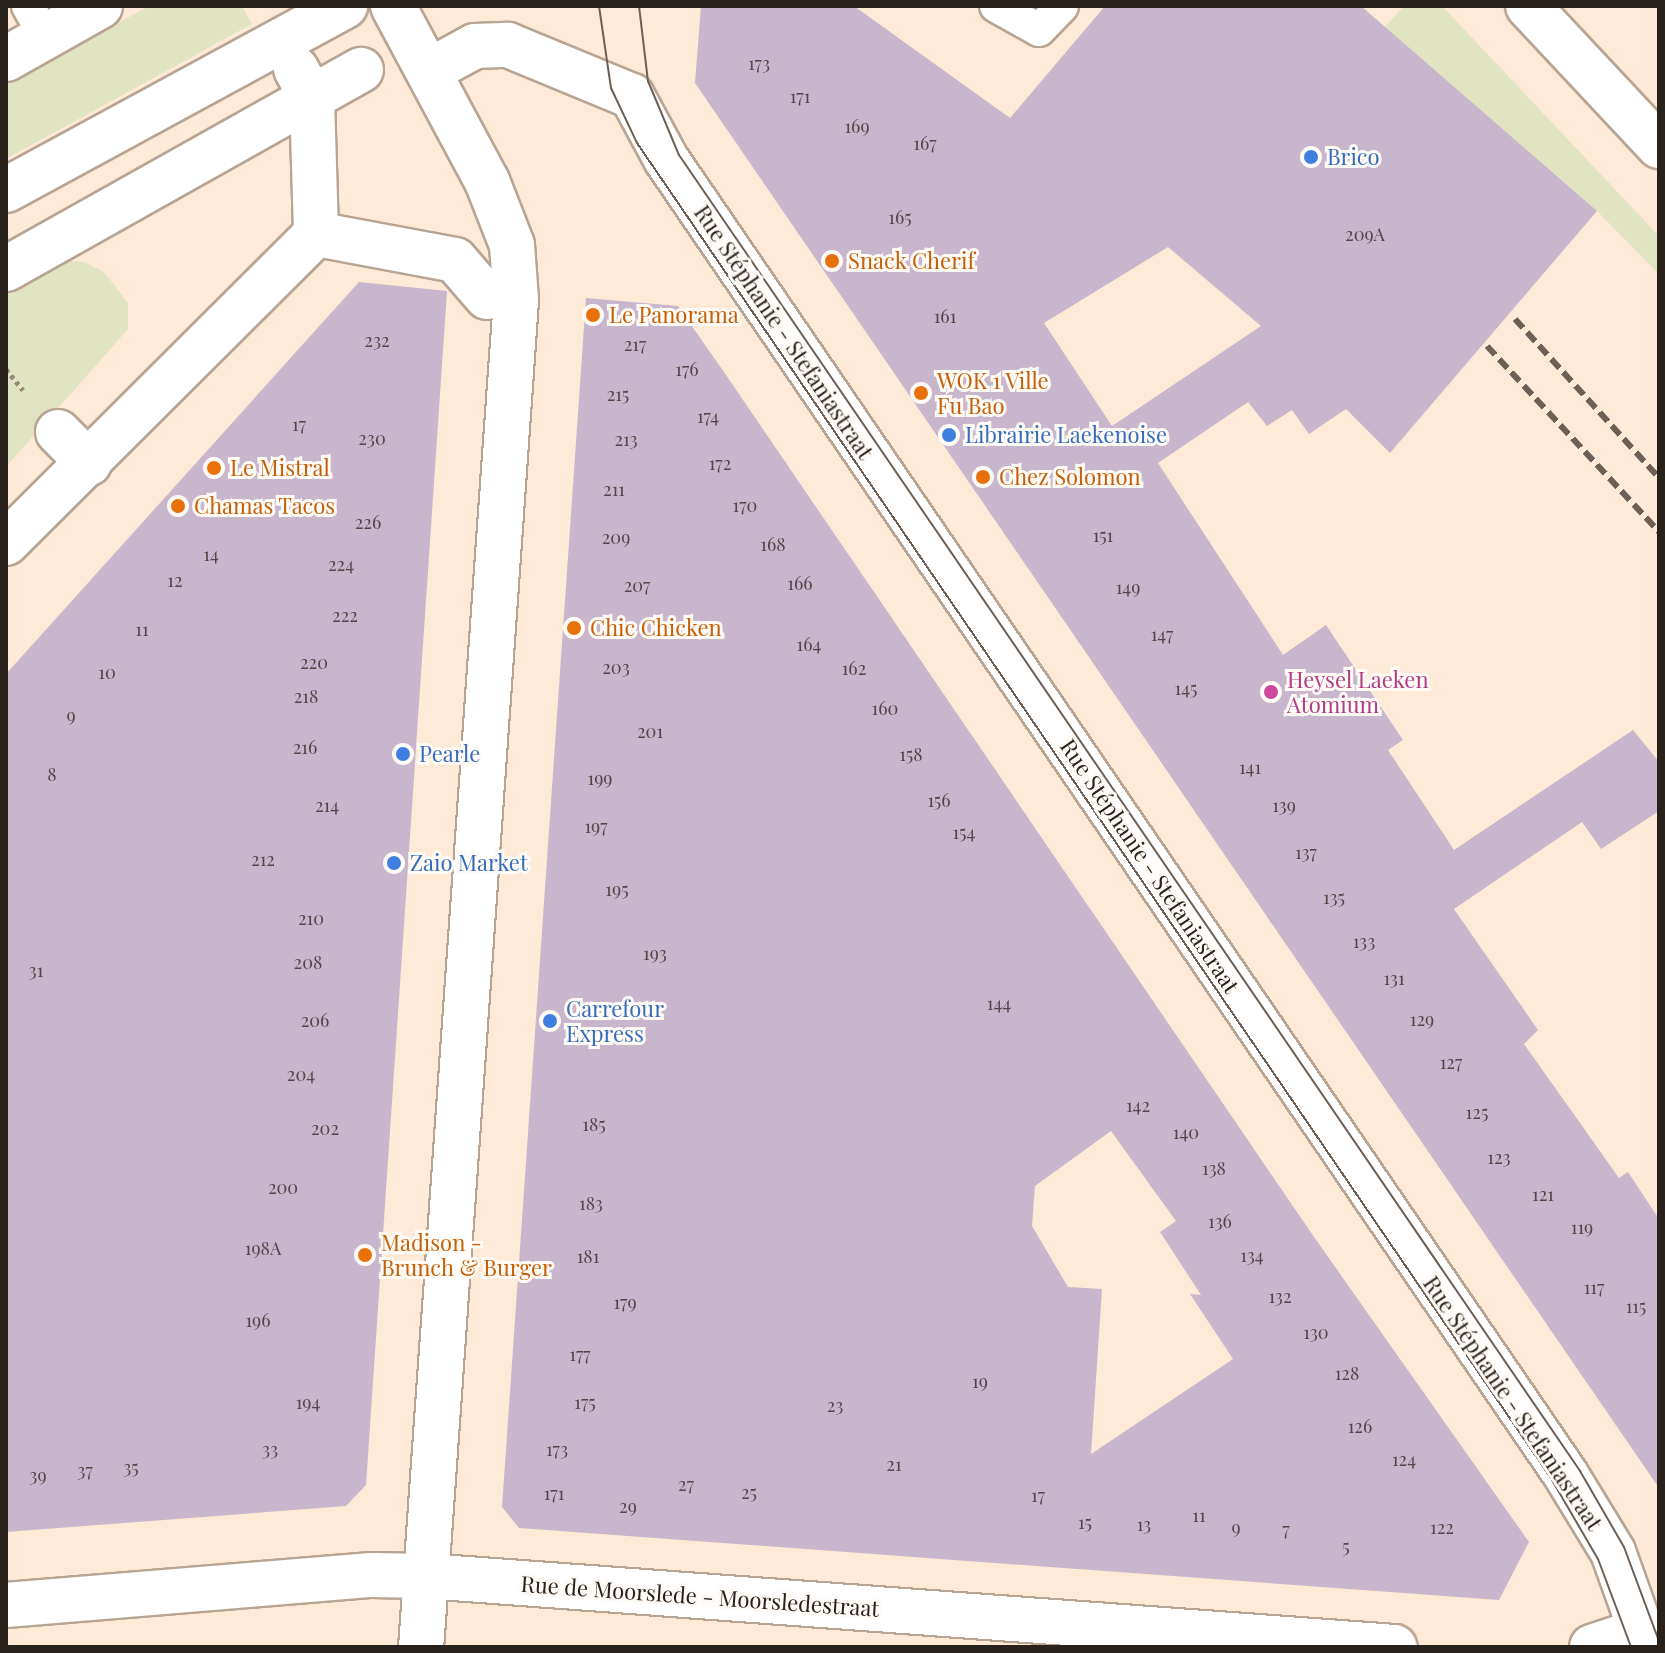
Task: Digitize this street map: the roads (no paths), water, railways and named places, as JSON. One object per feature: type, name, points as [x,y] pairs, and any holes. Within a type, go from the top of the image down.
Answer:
[{"type":"street","points":[[6,59],[37,21],[100,6]]},
{"type":"street","points":[[6,190],[345,6]]},
{"type":"street","points":[[393,6],[487,181],[512,245],[516,340],[421,1647]]},
{"type":"street","points":[[1528,6],[1659,146]]},
{"type":"street","name":"Rue Stéphanie - Stefaniastraat","points":[[429,71],[475,46],[508,45],[632,96],[666,159],[1566,1475],[1613,1552],[1645,1639]]},
{"type":"street","points":[[6,269],[304,84],[361,70]]},
{"type":"street","points":[[6,543],[316,234],[304,84]]},
{"type":"street","points":[[316,234],[455,260],[487,297]]},
{"type":"street","points":[[58,432],[89,463]]},
{"type":"street","name":"Rue de Moorslede - Moorsledestraat","points":[[6,1605],[372,1575],[426,1576],[1394,1647]]},
{"type":"street","points":[[1592,1647],[1645,1639]]},
{"type":"lane","points":[[996,6],[1039,30],[1062,6]]},
{"type":"tram line","points":[[599,6],[611,88],[637,143],[1552,1480],[1598,1559],[1631,1647]]},
{"type":"tram line","points":[[639,6],[648,81],[679,155],[1580,1471],[1624,1547],[1659,1641]]},
{"type":"tram line","points":[[1188,914],[1219,975]]},
{"type":"railway","points":[[1515,319],[1659,478]]},
{"type":"railway","points":[[1487,346],[1659,532]]},
{"type":"place","name":"Brico","points":[[1311,157]]},
{"type":"place","name":"Snack Cherif","points":[[832,261]]},
{"type":"place","name":"Le Panorama","points":[[593,315]]},
{"type":"place","name":"WOK 1 Ville Fu Bao","points":[[921,393]]},
{"type":"place","name":"Librairie Laekenoise","points":[[949,435]]},
{"type":"place","name":"Le Mistral","points":[[214,468]]},
{"type":"place","name":"Chez Solomon","points":[[983,477]]},
{"type":"place","name":"Chamas Tacos","points":[[178,506]]},
{"type":"place","name":"Chic Chicken","points":[[574,628]]},
{"type":"place","name":"Heysel Laeken Atomium","points":[[1271,692]]},
{"type":"place","name":"Pearle","points":[[403,754]]},
{"type":"place","name":"Zaio Market","points":[[394,863]]},
{"type":"place","name":"Carrefour Express","points":[[550,1021]]},
{"type":"place","name":"Madison - Brunch & Burger","points":[[365,1255]]}]
